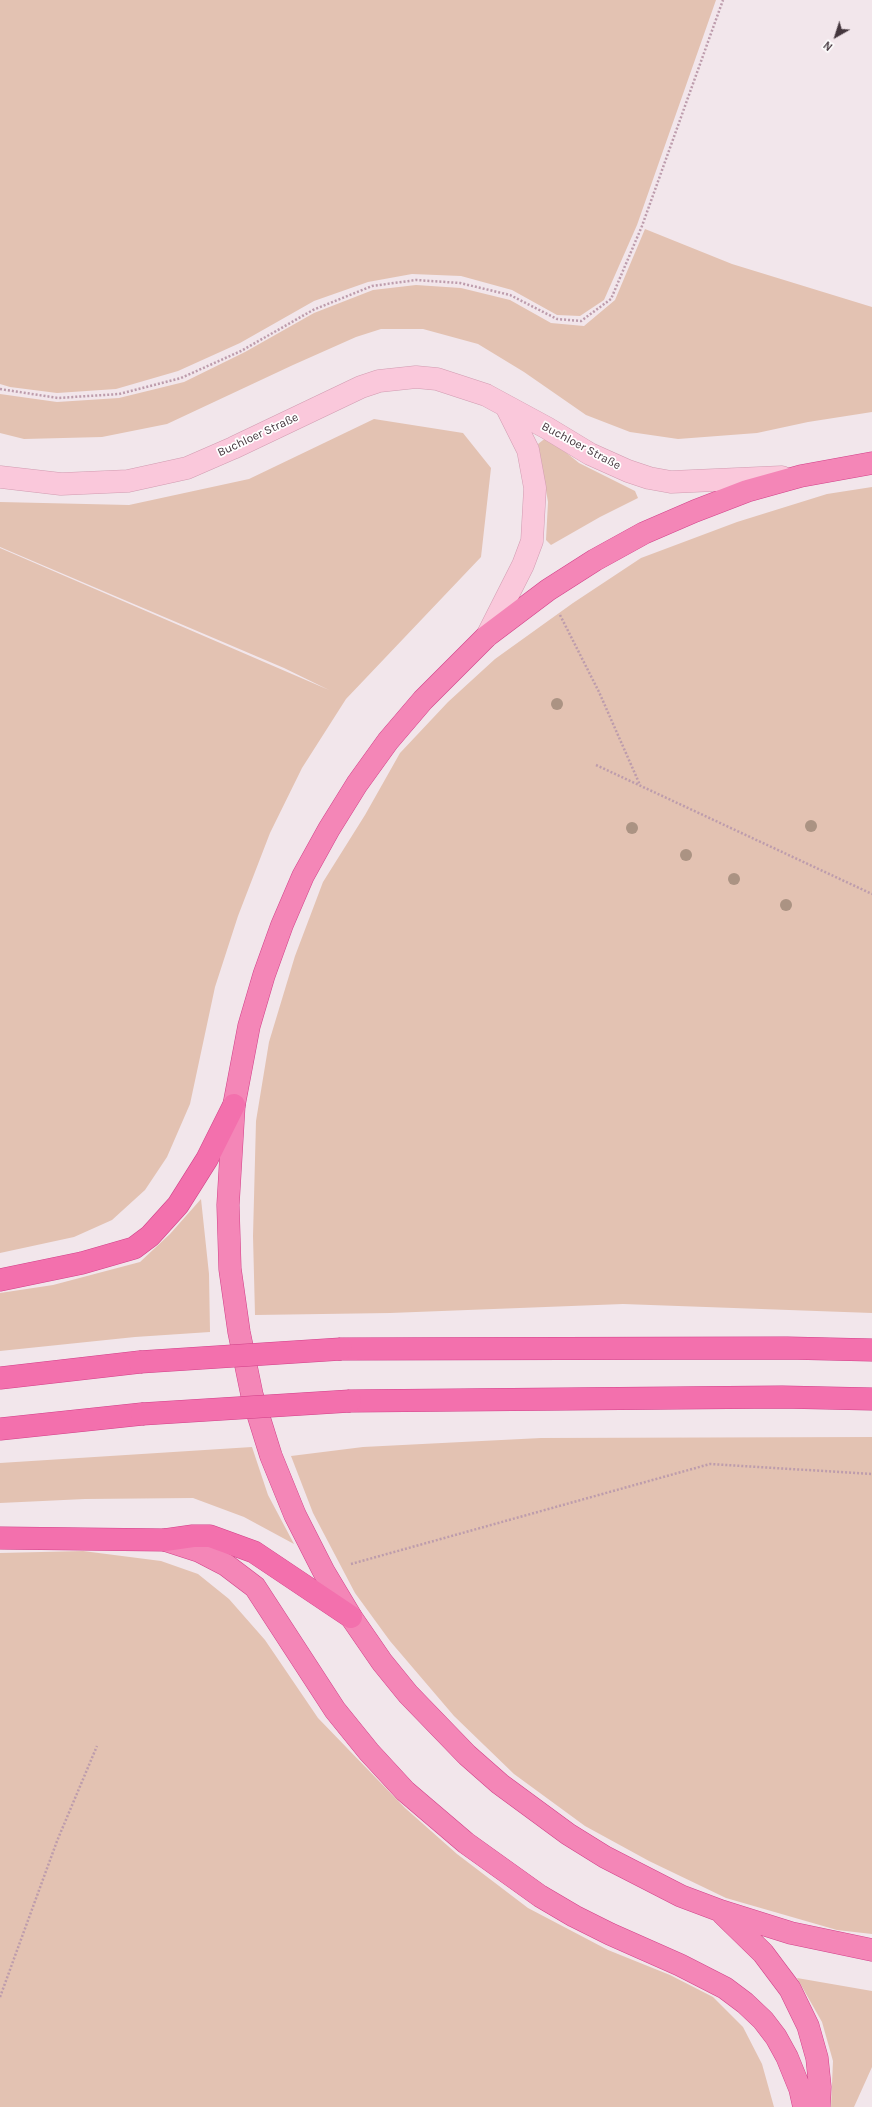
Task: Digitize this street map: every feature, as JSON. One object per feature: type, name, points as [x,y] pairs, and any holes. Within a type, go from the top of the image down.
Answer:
[{"type":"highway","points":[[872,463],[801,476],[734,496],[644,533],[595,560],[548,590],[487,636],[423,700],[388,741],[357,784],[329,829],[303,876],[282,925],[264,975],[249,1026],[234,1105],[228,1205],[230,1269],[238,1332],[252,1395],[271,1456],[295,1515],[324,1572],[351,1617],[382,1662],[413,1699],[467,1755],[500,1784],[551,1822],[605,1857],[681,1896],[721,1911],[791,1933],[872,1950]]},
{"type":"highway","points":[[0,1280],[82,1263],[134,1248],[150,1236],[178,1205],[207,1159],[234,1105]]},
{"type":"highway","points":[[0,1378],[140,1362],[341,1349],[787,1348],[872,1350]]},
{"type":"highway","points":[[0,1429],[142,1414],[350,1401],[782,1397],[872,1398]]},
{"type":"highway","points":[[0,1538],[165,1540],[193,1536],[210,1536],[237,1545],[276,1565],[351,1617]]},
{"type":"highway","points":[[165,1540],[199,1551],[226,1565],[255,1587],[335,1710],[364,1746],[405,1791],[466,1843],[540,1896],[574,1916],[686,1968],[724,1988],[745,2003],[763,2020],[776,2037],[800,2089],[804,2107]]},
{"type":"highway","points":[[721,1911],[763,1953],[790,1989],[808,2026],[816,2058],[820,2087],[819,2107]]},
{"type":"main road","name":"Buchloer Straße","points":[[0,478],[61,484],[128,481],[187,468],[233,448],[325,403],[379,381],[416,377],[437,379],[486,395],[590,454],[628,471],[649,478],[671,482],[801,476]]},
{"type":"main road","name":"Buchloer Straße","points":[[487,636],[523,565],[532,541],[535,488],[528,450],[506,406]]},
{"type":"path","points":[[0,389],[58,398],[119,394],[181,378],[242,351],[313,310],[372,286],[416,280],[460,283],[510,295],[557,319],[581,321],[611,299],[642,226],[723,0]]},
{"type":"path","points":[[548,590],[599,692],[640,785]]},
{"type":"path","points":[[596,765],[872,894]]},
{"type":"path","points":[[324,1572],[710,1464],[872,1474]]},
{"type":"path","points":[[0,1997],[57,1841],[97,1746]]},
{"type":"shaded area","points":[[0,0],[716,0],[637,225],[604,300],[580,316],[557,315],[512,290],[461,276],[412,274],[368,282],[314,301],[240,343],[178,371],[116,389],[57,393],[10,387],[0,384]]},
{"type":"shaded area","points":[[645,229],[732,264],[872,307],[872,412],[808,422],[757,433],[678,439],[630,432],[586,415],[524,372],[478,344],[423,329],[381,329],[356,337],[167,424],[102,437],[24,439],[0,433],[0,394],[57,402],[119,398],[184,382],[245,352],[314,313],[373,290],[416,285],[461,288],[510,300],[551,323],[584,326],[615,300]]},
{"type":"shaded area","points":[[374,419],[463,433],[491,468],[481,557],[346,699],[302,768],[270,833],[238,916],[215,987],[190,1104],[167,1157],[145,1190],[112,1220],[74,1237],[0,1253],[0,548],[329,690],[284,668],[0,547],[0,502],[129,505],[249,479]]},
{"type":"shaded area","points":[[547,437],[579,463],[635,491],[638,498],[600,517],[551,545],[546,540],[548,502],[538,444]]},
{"type":"shaded area","points":[[872,487],[872,1313],[623,1304],[390,1313],[255,1315],[253,1236],[256,1121],[269,1042],[295,956],[323,882],[365,815],[400,753],[448,702],[495,659],[573,603],[641,558],[737,522],[827,494]]},
{"type":"shaded area","points":[[201,1199],[209,1274],[210,1332],[135,1337],[0,1351],[0,1293],[53,1285],[140,1262],[170,1234]]},
{"type":"shaded area","points":[[872,1437],[872,1934],[837,1930],[726,1898],[649,1861],[585,1826],[514,1774],[454,1716],[390,1641],[355,1593],[313,1513],[291,1456],[363,1447],[541,1438]]},
{"type":"shaded area","points":[[252,1447],[268,1495],[294,1544],[244,1517],[193,1498],[85,1499],[0,1503],[0,1463]]},
{"type":"shaded area","points":[[83,1551],[161,1561],[198,1574],[229,1599],[265,1640],[318,1718],[405,1808],[457,1854],[528,1908],[608,1950],[670,1975],[713,1997],[743,2027],[762,2064],[774,2107],[0,2107],[0,1553]]},
{"type":"shaded area","points":[[797,1978],[872,1991],[872,2067],[854,2107],[831,2107],[833,2061],[822,2022]]}]
